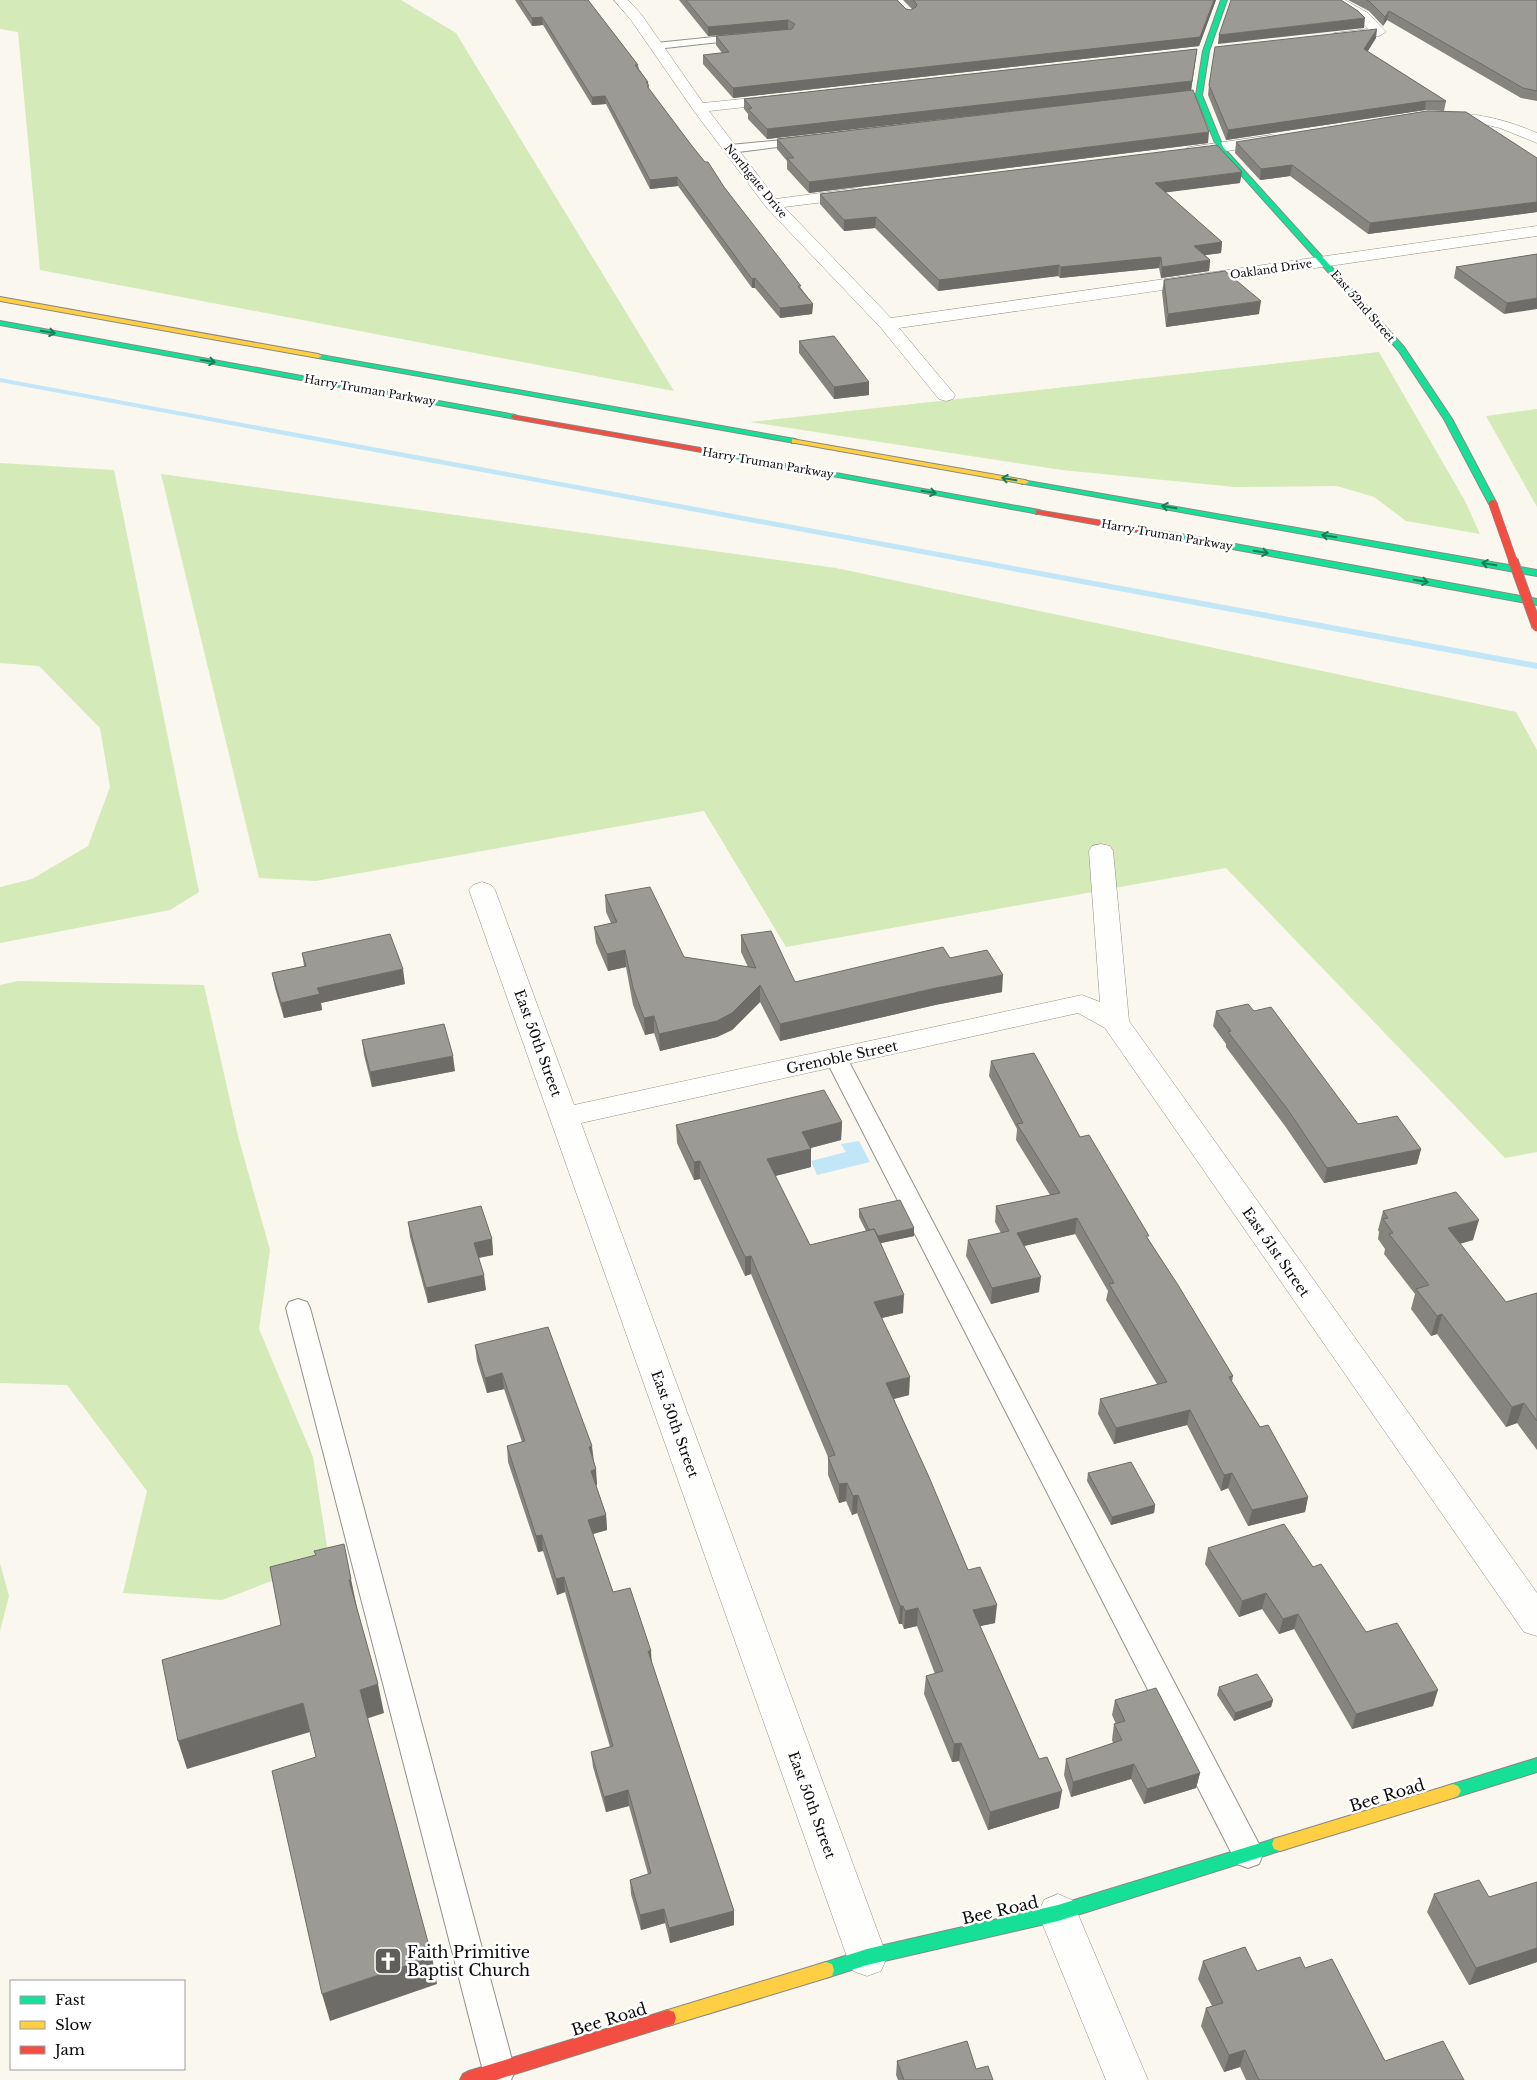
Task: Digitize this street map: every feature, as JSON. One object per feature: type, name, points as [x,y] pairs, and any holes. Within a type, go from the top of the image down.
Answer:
[{"type":"main road","name":"East 52nd Street","points":[[1224,0],[1201,52],[1194,95],[1220,148],[1324,261],[1401,349],[1448,418],[1494,504],[1537,626]]},
{"type":"main road","name":"Harry Truman Parkway","points":[[0,297],[73,312],[1537,573]]},
{"type":"main road","name":"Harry Truman Parkway","points":[[0,323],[1537,602]]},
{"type":"main road","points":[[126,358],[881,483]]},
{"type":"main road","name":"Bee Road","points":[[469,2080],[867,1957],[1058,1913],[1537,1765]]},
{"type":"street","name":"Northgate Drive","points":[[621,0],[636,17],[699,108],[772,204],[886,324],[946,395]]},
{"type":"street","points":[[1321,38],[1379,32],[1363,16],[1335,0]]},
{"type":"street","points":[[1201,52],[1225,49]]},
{"type":"street","points":[[699,108],[798,97]]},
{"type":"street","points":[[1426,116],[1471,117],[1505,125],[1537,138]]},
{"type":"street","points":[[1172,154],[1284,138]]},
{"type":"street","points":[[772,204],[870,192]]},
{"type":"street","name":"Oakland Drive","points":[[886,324],[1537,231]]},
{"type":"street","points":[[1101,851],[1115,1022]]},
{"type":"street","name":"East 50th Street","points":[[482,890],[867,1957]]},
{"type":"street","name":"Grenoble Street","points":[[565,1117],[1082,1004],[1115,1022]]},
{"type":"street","name":"East 51st Street","points":[[1115,1022],[1537,1621]]},
{"type":"street","points":[[1058,1913],[1127,2080]]},
{"type":"lane","points":[[656,46],[756,36]]},
{"type":"lane","points":[[730,149],[818,139]]},
{"type":"lane","points":[[836,1058],[1248,1854]]},
{"type":"lane","points":[[298,1308],[499,2071]]},
{"type":"green space","points":[[0,0],[401,0],[456,33],[674,391],[40,270],[18,32],[0,29]]},
{"type":"green space","points":[[1379,352],[1465,501],[1480,534],[1406,521],[1374,497],[1337,486],[1235,487],[1062,470],[750,422]]},
{"type":"green space","points":[[1537,409],[1537,507],[1486,416]]},
{"type":"green space","points":[[0,463],[114,470],[199,892],[170,910],[0,943],[0,887],[32,879],[88,846],[110,787],[100,728],[39,666],[0,663]]},
{"type":"green space","points":[[161,474],[836,568],[1516,712],[1537,750],[1537,1152],[1505,1158],[1226,868],[786,947],[704,811],[316,881],[259,878]]},
{"type":"green space","points":[[18,981],[204,985],[238,1136],[270,1250],[259,1329],[313,1457],[329,1559],[222,1600],[123,1593],[147,1491],[67,1385],[0,1383],[0,985]]},
{"type":"green space","points":[[0,1563],[9,1596],[0,1631]]},
{"type":"water","points":[[859,1141],[870,1162],[817,1175],[811,1161],[846,1152],[841,1144]]},
{"type":"building","points":[[520,0],[588,0],[638,65],[635,65],[648,82],[646,82],[649,86],[647,86],[692,146],[705,162],[708,162],[724,187],[813,304],[780,308],[755,278],[752,279],[677,177],[650,180],[605,96],[592,97],[542,17],[532,18]]},
{"type":"building","points":[[686,0],[897,0],[906,9],[911,10],[917,4],[913,0],[1214,0],[1200,37],[733,88],[703,55],[729,52],[716,36],[792,29],[795,24],[788,20],[708,27]]},
{"type":"building","points":[[1231,0],[1341,0],[1365,18],[1219,35]]},
{"type":"building","points":[[1366,0],[1537,0],[1537,91],[1523,88],[1389,11],[1385,17]]},
{"type":"building","points":[[1377,29],[1364,49],[1446,101],[1426,101],[1228,130],[1209,85],[1215,47]]},
{"type":"building","points":[[1197,49],[1192,81],[767,129],[748,109],[752,108],[744,99]]},
{"type":"building","points":[[1193,90],[1209,132],[809,182],[787,158],[794,158],[777,139]]},
{"type":"building","points":[[1427,111],[1466,112],[1537,158],[1537,202],[1370,223],[1292,165],[1261,169],[1236,142]]},
{"type":"building","points":[[1217,145],[1242,172],[1155,183],[1222,242],[1194,246],[1210,260],[1162,267],[1161,257],[1061,267],[1059,265],[939,280],[876,217],[844,220],[820,194]]},
{"type":"building","points":[[1537,254],[1537,298],[1507,303],[1456,267]]},
{"type":"building","points":[[1225,271],[1261,301],[1168,314],[1164,280]]},
{"type":"building","points":[[834,336],[869,382],[834,387],[799,341]]},
{"type":"building","points":[[650,887],[684,957],[756,968],[741,935],[771,931],[795,982],[943,947],[950,958],[987,950],[1003,975],[936,988],[780,1024],[760,985],[732,1013],[717,1021],[659,1034],[654,1016],[644,1018],[633,988],[625,950],[607,954],[594,927],[617,922],[605,895]]},
{"type":"building","points":[[390,934],[403,969],[317,988],[320,994],[281,1003],[272,973],[306,966],[302,953]]},
{"type":"building","points":[[1248,1004],[1254,1011],[1271,1007],[1358,1124],[1397,1116],[1421,1149],[1327,1168],[1288,1110],[1228,1032],[1231,1031],[1216,1011]]},
{"type":"building","points":[[444,1024],[453,1056],[370,1072],[362,1040]]},
{"type":"building","points":[[1034,1053],[1080,1137],[1089,1135],[1149,1236],[1146,1236],[1233,1376],[1229,1377],[1260,1427],[1268,1425],[1308,1497],[1252,1510],[1232,1473],[1224,1475],[1190,1410],[1116,1428],[1100,1399],[1167,1382],[1109,1284],[1114,1283],[1077,1218],[1017,1233],[1041,1277],[992,1288],[968,1240],[1009,1231],[996,1206],[1060,1193],[1017,1124],[1023,1123],[991,1061]]},
{"type":"building","points":[[824,1090],[842,1122],[802,1132],[811,1149],[767,1159],[810,1245],[874,1229],[904,1295],[874,1302],[910,1377],[886,1383],[929,1477],[968,1570],[980,1567],[997,1605],[973,1610],[1039,1759],[1047,1757],[1062,1791],[990,1812],[961,1743],[954,1744],[926,1676],[943,1671],[918,1608],[905,1611],[903,1606],[900,1606],[858,1495],[853,1496],[847,1483],[839,1484],[828,1457],[835,1455],[751,1256],[745,1257],[700,1161],[694,1162],[676,1125]]},
{"type":"building","points":[[1456,1192],[1479,1220],[1448,1228],[1506,1302],[1537,1293],[1537,1421],[1524,1403],[1512,1407],[1442,1314],[1437,1316],[1416,1289],[1429,1285],[1389,1234],[1393,1233],[1383,1219],[1388,1218],[1383,1211]]},
{"type":"building","points":[[900,1200],[914,1228],[878,1236],[874,1229],[869,1230],[859,1209]]},
{"type":"building","points":[[481,1206],[492,1239],[474,1243],[484,1275],[426,1288],[408,1222]]},
{"type":"building","points":[[548,1327],[592,1446],[589,1447],[596,1469],[591,1471],[606,1515],[588,1520],[613,1592],[630,1588],[651,1651],[648,1651],[734,1911],[669,1928],[664,1909],[640,1915],[630,1880],[651,1873],[628,1790],[604,1797],[591,1752],[613,1746],[564,1577],[556,1579],[542,1535],[536,1536],[507,1446],[525,1441],[502,1373],[485,1378],[475,1345]]},
{"type":"building","points":[[1131,1462],[1155,1505],[1112,1517],[1088,1473]]},
{"type":"building","points":[[1284,1524],[1313,1567],[1321,1564],[1366,1632],[1397,1623],[1438,1690],[1356,1714],[1298,1614],[1283,1619],[1266,1593],[1242,1601],[1208,1548]]},
{"type":"building","points":[[344,1544],[351,1579],[349,1580],[378,1684],[360,1690],[432,1957],[322,1994],[272,1771],[316,1757],[303,1703],[178,1741],[162,1660],[281,1625],[270,1567],[316,1555],[314,1551]]},
{"type":"building","points":[[1257,1674],[1273,1700],[1235,1713],[1219,1687]]},
{"type":"building","points":[[1156,1688],[1200,1773],[1147,1789],[1134,1764],[1073,1782],[1066,1759],[1122,1740],[1114,1724],[1125,1721],[1115,1700]]},
{"type":"building","points":[[1479,1880],[1489,1897],[1537,1882],[1537,1948],[1476,1968],[1434,1894]]},
{"type":"building","points":[[1245,1947],[1257,1971],[1300,1957],[1305,1968],[1332,1959],[1385,2061],[1443,2041],[1464,2080],[1259,2080],[1245,2050],[1229,2055],[1206,2008],[1223,2003],[1203,1961]]},
{"type":"building","points":[[967,2041],[976,2069],[988,2066],[993,2080],[904,2080],[897,2061]]},
{"type":"waterway","points":[[0,380],[1537,666]]},
{"type":"traffic: fast","points":[[1224,0],[1206,51],[1199,95],[1220,148],[1401,349],[1448,419],[1493,504]]},
{"type":"traffic: fast","points":[[0,323],[515,417]]},
{"type":"traffic: fast","points":[[318,356],[795,441]]},
{"type":"traffic: fast","points":[[735,456],[1039,512]]},
{"type":"traffic: fast","points":[[1025,482],[1537,573]]},
{"type":"traffic: fast","points":[[1175,536],[1537,602]]},
{"type":"traffic: fast","points":[[1453,1791],[1537,1765]]},
{"type":"traffic: fast","points":[[826,1970],[867,1957],[1058,1913],[1280,1844]]},
{"type":"traffic: slow","points":[[0,299],[318,356]]},
{"type":"traffic: slow","points":[[795,441],[1025,482]]},
{"type":"traffic: slow","points":[[1280,1844],[1453,1791]]},
{"type":"traffic: slow","points":[[668,2018],[826,1970]]},
{"type":"traffic: jam","points":[[515,417],[735,456]]},
{"type":"traffic: jam","points":[[1493,504],[1537,627]]},
{"type":"traffic: jam","points":[[1039,512],[1175,536]]},
{"type":"traffic: jam","points":[[469,2080],[668,2018]]},
{"type":"place","name":"Faith Primitive Baptist Church","points":[[388,1961]]}]
